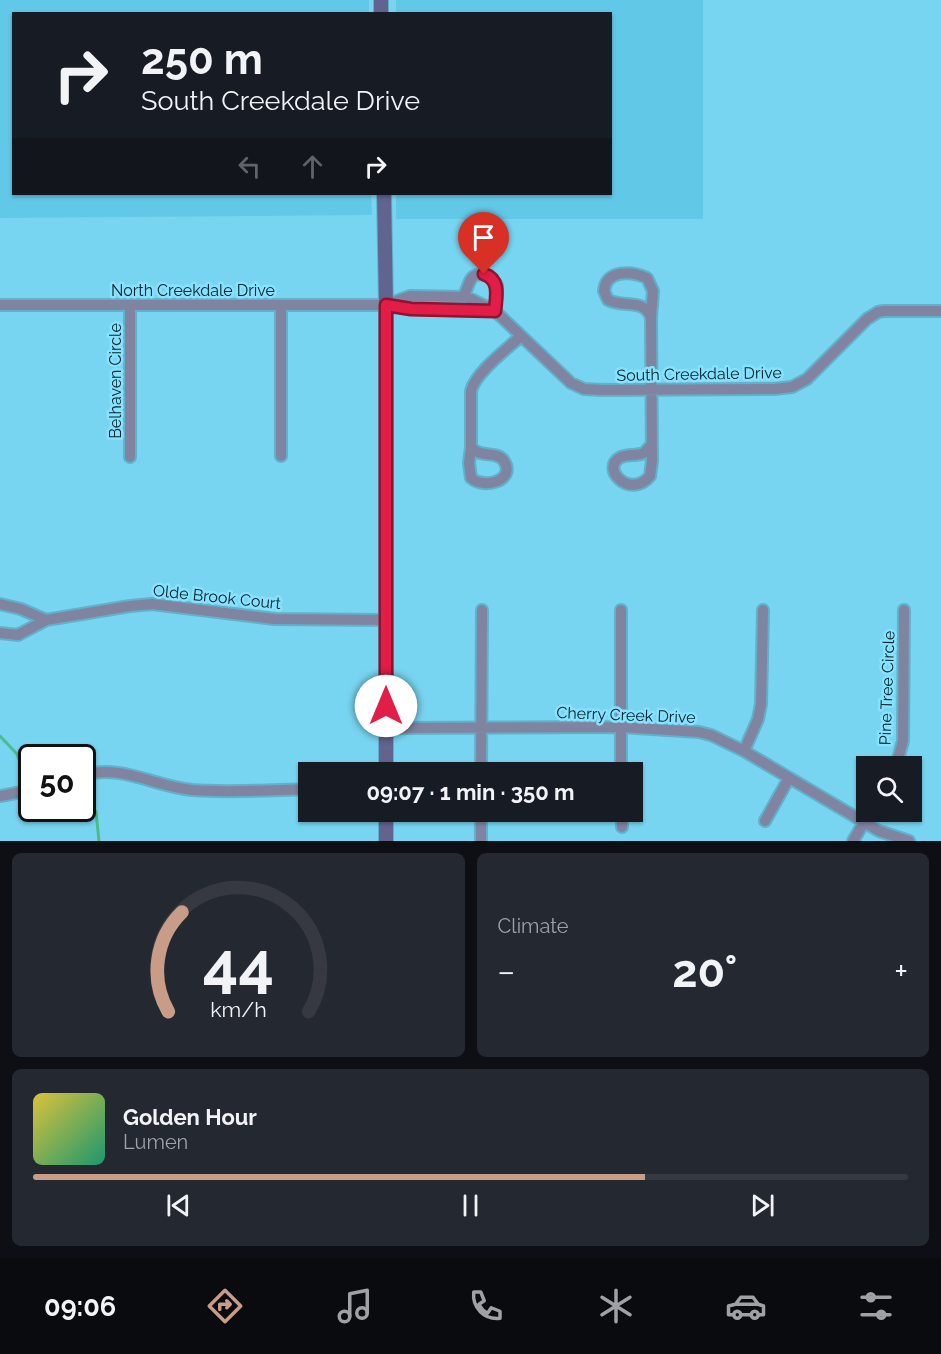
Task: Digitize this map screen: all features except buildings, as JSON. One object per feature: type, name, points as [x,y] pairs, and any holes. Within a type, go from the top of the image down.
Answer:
[{"type":"main road","points":[[384,195],[386,762]]},
{"type":"main road","points":[[386,822],[386,841]]},
{"type":"street","points":[[651,317],[647,309],[642,306],[618,304],[608,300],[604,291],[612,275],[621,273],[641,275],[647,278],[653,291],[651,445]]},
{"type":"street","points":[[386,305],[411,309],[495,311],[497,285],[489,276],[479,274],[474,276],[467,285],[463,297]]},
{"type":"street","name":"South Creekdale Drive","points":[[386,305],[410,296],[463,297],[495,311],[565,379],[591,390],[792,387],[807,379],[867,319],[878,312],[941,311]]},
{"type":"street","name":"North Creekdale Drive","points":[[0,305],[386,305]]},
{"type":"street","name":"Belhaven Circle","points":[[130,305],[130,457]]},
{"type":"street","points":[[281,305],[281,456]]},
{"type":"street","points":[[471,447],[473,385],[484,371],[521,336]]},
{"type":"street","points":[[0,604],[21,609],[46,620]]},
{"type":"street","name":"Olde Brook Court","points":[[0,633],[18,635],[46,620],[152,604],[274,620],[386,620]]},
{"type":"street","points":[[481,762],[482,610]]},
{"type":"street","points":[[621,610],[621,762]]},
{"type":"street","points":[[744,751],[758,719],[761,704],[763,610]]},
{"type":"street","name":"Pine Tree Circle","points":[[899,756],[903,741],[904,610]]},
{"type":"street","name":"Cherry Creek Drive","points":[[386,728],[621,727],[699,732],[711,735],[744,751],[789,778],[856,811]]},
{"type":"street","points":[[96,773],[115,771],[194,790],[298,789]]},
{"type":"street","points":[[765,821],[789,778]]},
{"type":"street","points":[[0,796],[18,793]]},
{"type":"street","points":[[481,822],[481,841]]},
{"type":"street","points":[[622,822],[622,827]]},
{"type":"street","points":[[853,841],[864,822]]},
{"type":"street","name":"Cherry Creek Drive","points":[[872,822],[879,831],[909,841]]},
{"type":"shaded area","points":[[0,0],[369,0],[369,12],[12,12],[12,195],[371,195],[372,215],[0,218]]},
{"type":"shaded area","points":[[396,0],[703,0],[703,219],[396,219],[396,195],[612,195],[612,12],[396,12]]},
{"type":"waterway","points":[[0,736],[18,757]]},
{"type":"waterway","points":[[96,812],[99,841]]},
{"type":"route","points":[[386,706],[386,305],[411,309],[495,311],[497,285],[493,279],[484,274]]}]
